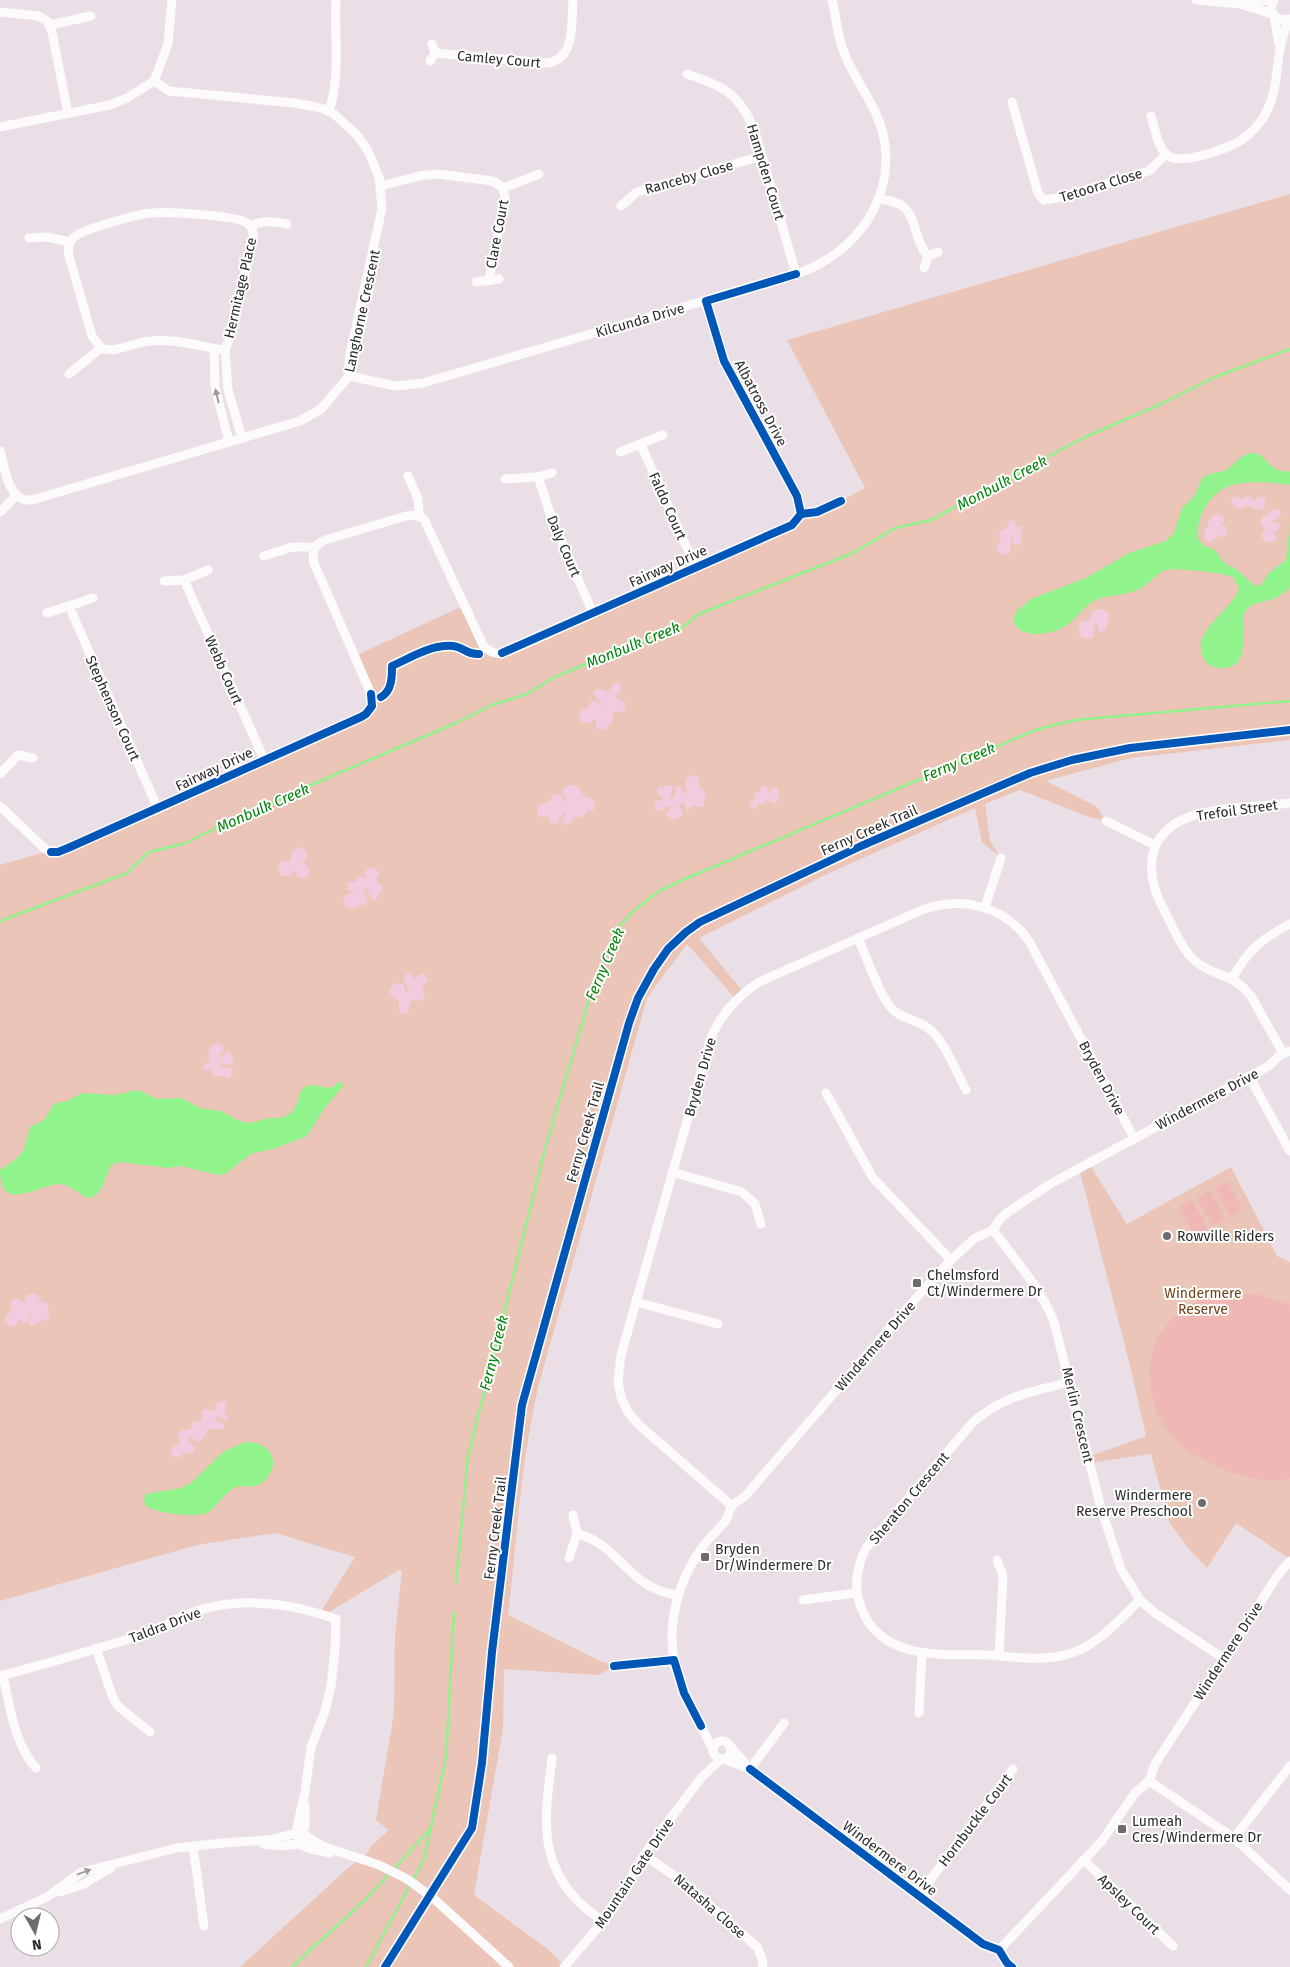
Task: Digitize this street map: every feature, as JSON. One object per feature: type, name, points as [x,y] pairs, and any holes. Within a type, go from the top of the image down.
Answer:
[{"type":"street","points":[[0,127],[119,102],[154,82],[168,44],[172,0]]},
{"type":"street","points":[[154,82],[169,91],[294,103],[329,110],[334,94],[336,67],[336,0]]},
{"type":"street","name":"Camley Court","points":[[432,53],[546,63],[557,61],[563,57],[568,49],[573,0]]},
{"type":"street","points":[[1151,116],[1159,144],[1166,154],[1179,159],[1212,152],[1239,141],[1255,128],[1266,114],[1272,98],[1280,50],[1289,19],[1281,20],[1273,15],[1240,4],[1196,0]]},
{"type":"street","points":[[1240,4],[1268,0]]},
{"type":"street","points":[[1274,0],[1271,8],[1280,50]]},
{"type":"street","name":"Kilcunda Drive","points":[[349,376],[396,386],[423,383],[796,274],[821,264],[846,247],[866,223],[878,198],[885,164],[882,131],[874,108],[844,52],[836,24],[833,2]]},
{"type":"street","points":[[0,12],[38,16],[44,18],[50,25],[68,112]]},
{"type":"street","points":[[50,25],[90,16]]},
{"type":"street","name":"Hampden Court","points":[[687,74],[721,86],[738,103],[752,124],[796,274]]},
{"type":"street","name":"Tetoora Close","points":[[1012,102],[1038,193],[1044,200],[1057,198],[1149,171],[1166,154]]},
{"type":"street","name":"Langhorne Crescent","points":[[16,496],[25,500],[32,500],[293,424],[314,414],[327,403],[349,376],[349,359],[382,208],[381,186],[373,160],[367,149],[356,134],[329,110]]},
{"type":"street","name":"Ranceby Close","points":[[621,206],[638,192],[762,156]]},
{"type":"street","name":"Clare Court","points":[[381,186],[430,174],[487,179],[499,184],[503,188],[505,202],[488,280]]},
{"type":"street","name":"Clare Court","points":[[503,188],[539,174]]},
{"type":"street","points":[[878,198],[895,202],[906,209],[912,220],[920,246],[928,256]]},
{"type":"street","name":"Hermitage Place","points":[[70,242],[83,232],[152,213],[234,219],[247,222],[251,226],[253,231],[252,240],[225,350],[229,394],[242,438]]},
{"type":"street","name":"Hermitage Place","points":[[251,226],[269,221],[287,224]]},
{"type":"street","points":[[30,238],[52,237],[70,242],[68,247],[69,256],[92,336],[101,348],[69,374]]},
{"type":"street","points":[[924,268],[928,256],[938,252]]},
{"type":"street","name":"Clare Court","points":[[476,282],[499,279]]},
{"type":"street","name":"Albatross Drive","points":[[706,301],[724,361],[797,496],[802,514]]},
{"type":"street","name":"Hermitage Place","points":[[101,348],[109,351],[148,341],[164,340],[225,350]]},
{"type":"street","name":"Hermitage Place","points":[[214,349],[215,388],[229,442]]},
{"type":"street","points":[[620,452],[663,435]]},
{"type":"street","name":"Faldo Court","points":[[641,445],[696,568]]},
{"type":"street","points":[[0,451],[11,488],[16,496],[0,512]]},
{"type":"street","points":[[505,479],[538,477],[552,472]]},
{"type":"street","name":"Fairway Drive","points":[[408,476],[418,499],[419,516],[428,523],[480,639],[488,651],[498,654],[510,651],[792,525],[802,514],[817,512],[841,501]]},
{"type":"street","name":"Daly Court","points":[[538,477],[553,522],[593,613]]},
{"type":"street","points":[[264,556],[292,547],[315,547],[325,540],[406,516],[419,516]]},
{"type":"street","name":"Fairway Drive","points":[[0,806],[44,848],[54,852],[158,809],[366,714],[372,706],[371,694],[314,562],[312,556],[315,547]]},
{"type":"street","points":[[164,581],[184,580],[208,570]]},
{"type":"street","name":"Webb Court","points":[[184,580],[264,759]]},
{"type":"street","points":[[46,613],[93,598]]},
{"type":"street","name":"Stephenson Court","points":[[69,606],[158,809]]},
{"type":"street","points":[[0,774],[17,751],[33,758]]},
{"type":"street","name":"Trefoil Street","points":[[1155,845],[1177,822],[1195,815],[1290,803]]},
{"type":"street","points":[[1106,820],[1155,845],[1150,866],[1153,886],[1184,947],[1193,959],[1204,968],[1232,979],[1251,996],[1287,1052]]},
{"type":"street","points":[[984,907],[1001,858]]},
{"type":"street","name":"Bryden Drive","points":[[732,1506],[639,1425],[624,1405],[619,1390],[618,1368],[710,1040],[726,1011],[745,992],[759,982],[931,906],[958,903],[984,907],[1006,918],[1024,935],[1134,1138]]},
{"type":"street","points":[[1232,979],[1241,963],[1255,946],[1290,924]]},
{"type":"street","points":[[858,938],[882,993],[891,1008],[897,1013],[921,1023],[933,1032],[966,1090]]},
{"type":"street","name":"Windermere Drive","points":[[713,1750],[684,1693],[674,1660],[673,1630],[678,1596],[693,1561],[708,1539],[725,1521],[732,1506],[747,1494],[908,1307],[951,1260],[975,1238],[993,1230],[1003,1216],[1030,1197],[1134,1138],[1273,1064],[1287,1052]]},
{"type":"street","points":[[1249,1076],[1290,1151]]},
{"type":"street","points":[[826,1093],[873,1178],[951,1260]]},
{"type":"street","points":[[672,1172],[742,1192],[756,1204],[761,1224]]},
{"type":"street","name":"Merlin Crescent","points":[[993,1230],[1046,1301],[1061,1343],[1111,1544],[1121,1570],[1140,1600],[1165,1621],[1223,1658]]},
{"type":"street","points":[[636,1302],[718,1324]]},
{"type":"street","name":"Sheraton Crescent","points":[[1070,1382],[1009,1398],[994,1406],[973,1422],[866,1548],[858,1571],[856,1593],[866,1619],[879,1635],[899,1647],[922,1653],[1046,1658],[1074,1653],[1097,1640],[1140,1600]]},
{"type":"street","points":[[569,1558],[577,1534],[573,1515]]},
{"type":"street","points":[[577,1534],[587,1536],[605,1546],[647,1584],[660,1591],[678,1596]]},
{"type":"street","points":[[997,1560],[1003,1576],[999,1656]]},
{"type":"street","name":"Windermere Drive","points":[[999,1950],[1085,1861],[1105,1837],[1135,1793],[1149,1781],[1155,1764],[1278,1575],[1290,1561]]},
{"type":"street","points":[[803,1600],[856,1593]]},
{"type":"street","name":"Taldra Drive","points":[[1,1676],[141,1635],[197,1611],[229,1604],[278,1604],[304,1609],[336,1619],[331,1686],[325,1711],[311,1747],[300,1836]]},
{"type":"street","points":[[96,1648],[112,1698],[118,1706],[150,1732]]},
{"type":"street","points":[[919,1713],[922,1653]]},
{"type":"street","points":[[614,1666],[674,1660]]},
{"type":"street","points":[[1,1676],[20,1743],[27,1758],[36,1768]]},
{"type":"street","points":[[750,1769],[784,1723]]},
{"type":"street","name":"Windermere Drive","points":[[701,1726],[727,1744],[750,1769],[983,1944],[999,1950],[1012,1967]]},
{"type":"street","points":[[715,1744],[727,1744],[730,1754],[722,1759],[716,1757],[713,1750],[715,1744]]},
{"type":"street","name":"Mountain Gate Drive","points":[[701,1778],[713,1750]]},
{"type":"street","points":[[552,1758],[545,1826],[549,1853],[556,1873],[568,1890],[578,1901],[604,1922]]},
{"type":"street","name":"Windermere Drive","points":[[722,1759],[750,1769]]},
{"type":"street","name":"Mountain Gate Drive","points":[[564,1966],[604,1922],[644,1855],[701,1778],[722,1759]]},
{"type":"street","points":[[1234,1838],[1290,1766]]},
{"type":"street","name":"Hornbuckle Court","points":[[918,1895],[1013,1769]]},
{"type":"street","points":[[1149,1781],[1234,1838],[1290,1890]]},
{"type":"street","points":[[0,1920],[47,1897],[84,1884],[127,1861],[193,1846],[300,1836],[317,1851],[345,1855],[386,1868],[406,1878],[433,1898],[508,1967]]},
{"type":"street","points":[[193,1846],[204,1926]]},
{"type":"street","name":"Natasha Close","points":[[644,1855],[671,1872],[757,1947],[762,1958],[763,1967]]},
{"type":"street","name":"Apsley Court","points":[[1085,1861],[1173,1946]]},
{"type":"green space","points":[[1290,194],[1290,740],[1131,758],[1046,781],[1097,807],[1106,821],[1089,817],[1020,790],[985,804],[990,841],[1001,858],[982,842],[975,808],[827,874],[699,938],[744,993],[736,999],[687,944],[647,998],[539,1384],[528,1441],[520,1499],[508,1615],[598,1660],[614,1666],[599,1675],[504,1669],[503,1728],[474,1895],[549,1950],[563,1964],[562,1967],[240,1967],[348,1868],[366,1855],[372,1845],[389,1830],[376,1820],[394,1713],[395,1636],[402,1571],[399,1570],[324,1615],[320,1613],[355,1557],[275,1533],[197,1545],[0,1601],[0,865],[48,851],[54,852],[371,708],[355,656],[454,610],[465,606],[480,639],[495,653],[841,501],[865,488],[787,340]]},
{"type":"green space","name":"Windermere Reserve","points":[[1088,1162],[1127,1224],[1231,1167],[1277,1256],[1290,1262],[1290,1559],[1236,1523],[1207,1568],[1189,1549],[1169,1522],[1151,1454],[1089,1463],[1088,1457],[1146,1436],[1079,1168]]},
{"type":"green space","points":[[1227,1181],[1243,1210],[1230,1216],[1215,1188]]},
{"type":"green space","points":[[1210,1190],[1226,1219],[1213,1226],[1197,1198]]},
{"type":"green space","points":[[1192,1200],[1208,1229],[1195,1236],[1179,1207]]},
{"type":"green space","points":[[1219,1293],[1257,1294],[1290,1305],[1290,1479],[1257,1479],[1223,1470],[1191,1453],[1178,1442],[1160,1420],[1150,1384],[1150,1367],[1158,1337],[1166,1325],[1189,1305]]},
{"type":"sand","points":[[1248,495],[1254,501],[1259,497],[1264,497],[1266,501],[1264,508],[1258,510],[1248,506],[1239,509],[1232,504],[1231,500],[1234,497],[1238,496],[1242,500]]},
{"type":"sand","points":[[1277,509],[1281,511],[1280,517],[1271,522],[1280,524],[1278,530],[1274,532],[1277,538],[1274,542],[1265,542],[1261,536],[1265,529],[1260,523],[1262,516],[1268,515],[1272,510]]},
{"type":"sand","points":[[1215,514],[1223,516],[1224,521],[1221,525],[1226,526],[1227,535],[1223,538],[1217,535],[1214,540],[1209,542],[1205,539],[1204,531],[1208,527],[1209,520]]},
{"type":"sand","points":[[1010,520],[1015,521],[1015,526],[1022,527],[1023,531],[1020,535],[1022,540],[1020,544],[1014,545],[1012,541],[1014,536],[1012,536],[1011,551],[1009,554],[1002,554],[997,550],[996,545],[1001,540],[999,532],[1006,528]]},
{"type":"sand","points":[[1102,609],[1110,615],[1106,630],[1098,632],[1098,625],[1095,624],[1093,637],[1086,639],[1082,637],[1078,632],[1079,623],[1089,621],[1092,611]]},
{"type":"sand","points":[[615,682],[621,684],[621,689],[616,696],[617,699],[625,702],[626,708],[622,712],[613,712],[612,722],[605,730],[600,730],[596,727],[596,719],[588,723],[582,723],[579,718],[580,714],[582,710],[588,709],[591,701],[597,701],[603,705],[594,695],[595,690],[600,689],[608,692]]},
{"type":"sand","points":[[691,775],[699,778],[699,787],[706,792],[703,806],[693,805],[687,811],[684,803],[680,803],[682,816],[672,820],[665,815],[670,809],[669,806],[666,806],[662,811],[655,810],[655,801],[663,800],[657,793],[659,787],[671,785],[673,789],[670,796],[674,798],[676,786],[681,787],[684,793],[687,793],[685,787],[686,779]]},
{"type":"sand","points":[[570,785],[578,786],[583,795],[593,800],[596,805],[594,810],[587,811],[584,818],[576,816],[567,825],[562,823],[565,814],[563,812],[557,824],[551,823],[548,817],[538,816],[538,806],[550,801],[554,794],[560,794],[565,802],[567,802],[562,790]]},
{"type":"sand","points":[[762,786],[768,788],[769,796],[772,788],[778,788],[779,800],[775,804],[767,800],[764,804],[759,803],[754,809],[750,807],[749,802],[755,800],[754,794],[760,792]]},
{"type":"sand","points":[[299,847],[308,854],[302,862],[309,867],[309,874],[300,878],[294,870],[291,876],[282,876],[277,869],[279,864],[282,861],[291,862],[291,852]]},
{"type":"sand","points":[[372,867],[380,872],[375,880],[382,885],[383,891],[376,900],[372,900],[367,889],[364,889],[367,901],[365,905],[359,905],[352,909],[346,907],[343,898],[354,892],[347,890],[347,884],[355,882],[359,876],[366,878],[365,871]]},
{"type":"sand","points":[[411,973],[413,978],[416,979],[420,974],[424,974],[429,981],[422,985],[425,994],[423,1000],[410,1001],[409,1011],[406,1014],[402,1014],[399,1011],[399,1001],[391,995],[389,990],[395,983],[403,984],[406,992],[409,992],[403,978],[406,974]]},
{"type":"sand","points":[[216,1043],[221,1044],[223,1047],[223,1052],[219,1055],[220,1059],[226,1052],[230,1052],[234,1061],[232,1065],[223,1064],[221,1066],[222,1068],[230,1067],[233,1070],[233,1074],[228,1079],[222,1076],[214,1077],[211,1070],[205,1070],[201,1067],[209,1062],[210,1047]]},
{"type":"sand","points":[[31,1294],[39,1296],[40,1300],[37,1304],[42,1301],[48,1304],[49,1318],[32,1326],[28,1322],[31,1314],[26,1322],[22,1323],[19,1319],[16,1326],[9,1326],[5,1321],[5,1317],[11,1310],[11,1300],[18,1298],[25,1303],[26,1296]]},
{"type":"sand","points":[[223,1401],[227,1404],[224,1411],[228,1418],[225,1421],[218,1417],[215,1418],[216,1421],[224,1424],[224,1429],[208,1429],[203,1439],[198,1442],[189,1437],[188,1440],[195,1447],[194,1452],[190,1454],[184,1453],[178,1458],[173,1456],[170,1450],[173,1446],[180,1444],[178,1433],[182,1430],[190,1430],[193,1422],[202,1420],[202,1411],[206,1409],[213,1411],[218,1402]]},
{"type":"shaded area","points":[[1250,453],[1258,454],[1276,469],[1290,472],[1290,485],[1253,482],[1224,488],[1206,506],[1199,522],[1198,539],[1204,546],[1215,550],[1224,563],[1237,570],[1255,586],[1261,585],[1269,573],[1286,560],[1290,523],[1290,587],[1273,599],[1256,603],[1247,609],[1244,615],[1242,653],[1238,661],[1231,666],[1220,668],[1211,666],[1204,659],[1201,649],[1206,631],[1228,606],[1239,589],[1233,577],[1228,575],[1188,570],[1165,570],[1137,590],[1096,600],[1058,630],[1036,634],[1022,631],[1017,626],[1013,620],[1016,612],[1031,599],[1086,578],[1129,553],[1166,541],[1174,533],[1182,508],[1195,495],[1202,479],[1207,475],[1227,470],[1241,457]]},
{"type":"shaded area","points":[[339,1082],[343,1086],[324,1109],[307,1136],[273,1149],[251,1154],[225,1174],[218,1175],[181,1166],[169,1168],[120,1162],[111,1165],[98,1194],[88,1198],[60,1184],[23,1194],[14,1194],[7,1191],[2,1184],[0,1170],[16,1159],[24,1150],[30,1127],[44,1120],[54,1104],[67,1101],[83,1093],[115,1095],[138,1090],[157,1099],[181,1098],[200,1108],[221,1111],[239,1121],[251,1123],[289,1115],[295,1108],[301,1091],[305,1087],[311,1085],[331,1088]]},
{"type":"shaded area","points":[[245,1442],[263,1446],[272,1457],[271,1471],[260,1484],[234,1488],[209,1512],[204,1514],[177,1514],[158,1511],[146,1506],[145,1494],[182,1488],[192,1482],[223,1452]]},
{"type":"waterway","name":"Monbulk Creek","points":[[0,921],[127,873],[149,852],[186,843],[311,785],[456,723],[492,705],[527,694],[553,678],[616,651],[679,630],[699,614],[853,553],[895,528],[931,520],[957,506],[980,498],[1034,464],[1083,438],[1161,404],[1215,377],[1290,349]]},
{"type":"waterway","name":"Ferny Creek","points":[[456,1583],[468,1456],[545,1149],[594,983],[615,932],[625,920],[637,908],[661,890],[1038,729],[1075,720],[1290,701]]},
{"type":"waterway","name":"Ferny Creek","points":[[413,1880],[424,1859],[446,1757],[454,1612]]},
{"type":"waterway","name":"Ferny Creek","points":[[394,1869],[430,1829]]},
{"type":"waterway","points":[[292,1967],[365,1900],[390,1873]]},
{"type":"waterway","points":[[366,1967],[410,1885]]},
{"type":"cycle path","points":[[796,274],[706,301],[724,361],[797,496],[801,514]]},
{"type":"cycle path","points":[[502,653],[792,525],[801,514],[817,512],[841,501]]},
{"type":"cycle path","points":[[381,697],[389,687],[392,666],[429,649],[453,646],[479,654]]},
{"type":"cycle path","points":[[51,852],[58,852],[68,848],[361,717],[372,706],[371,694]]},
{"type":"cycle path","name":"Ferny Creek Trail","points":[[385,1967],[472,1828],[482,1763],[492,1652],[522,1405],[629,1023],[638,998],[668,949],[700,922],[861,846],[1030,773],[1072,760],[1130,748],[1290,730]]},
{"type":"cycle path","points":[[614,1666],[674,1660],[684,1693],[701,1726]]},
{"type":"cycle path","points":[[750,1769],[983,1944],[999,1950],[1007,1963],[1012,1967]]},
{"type":"place","name":"Rowville Riders","points":[[1167,1236]]},
{"type":"place","name":"Chelmsford Ct/Windermere Dr","points":[[917,1283]]},
{"type":"place","name":"Windermere Reserve Preschool","points":[[1202,1503]]},
{"type":"place","name":"Bryden Dr/Windermere Dr","points":[[705,1557]]},
{"type":"place","name":"Lumeah Cres/Windermere Dr","points":[[1122,1829]]}]
